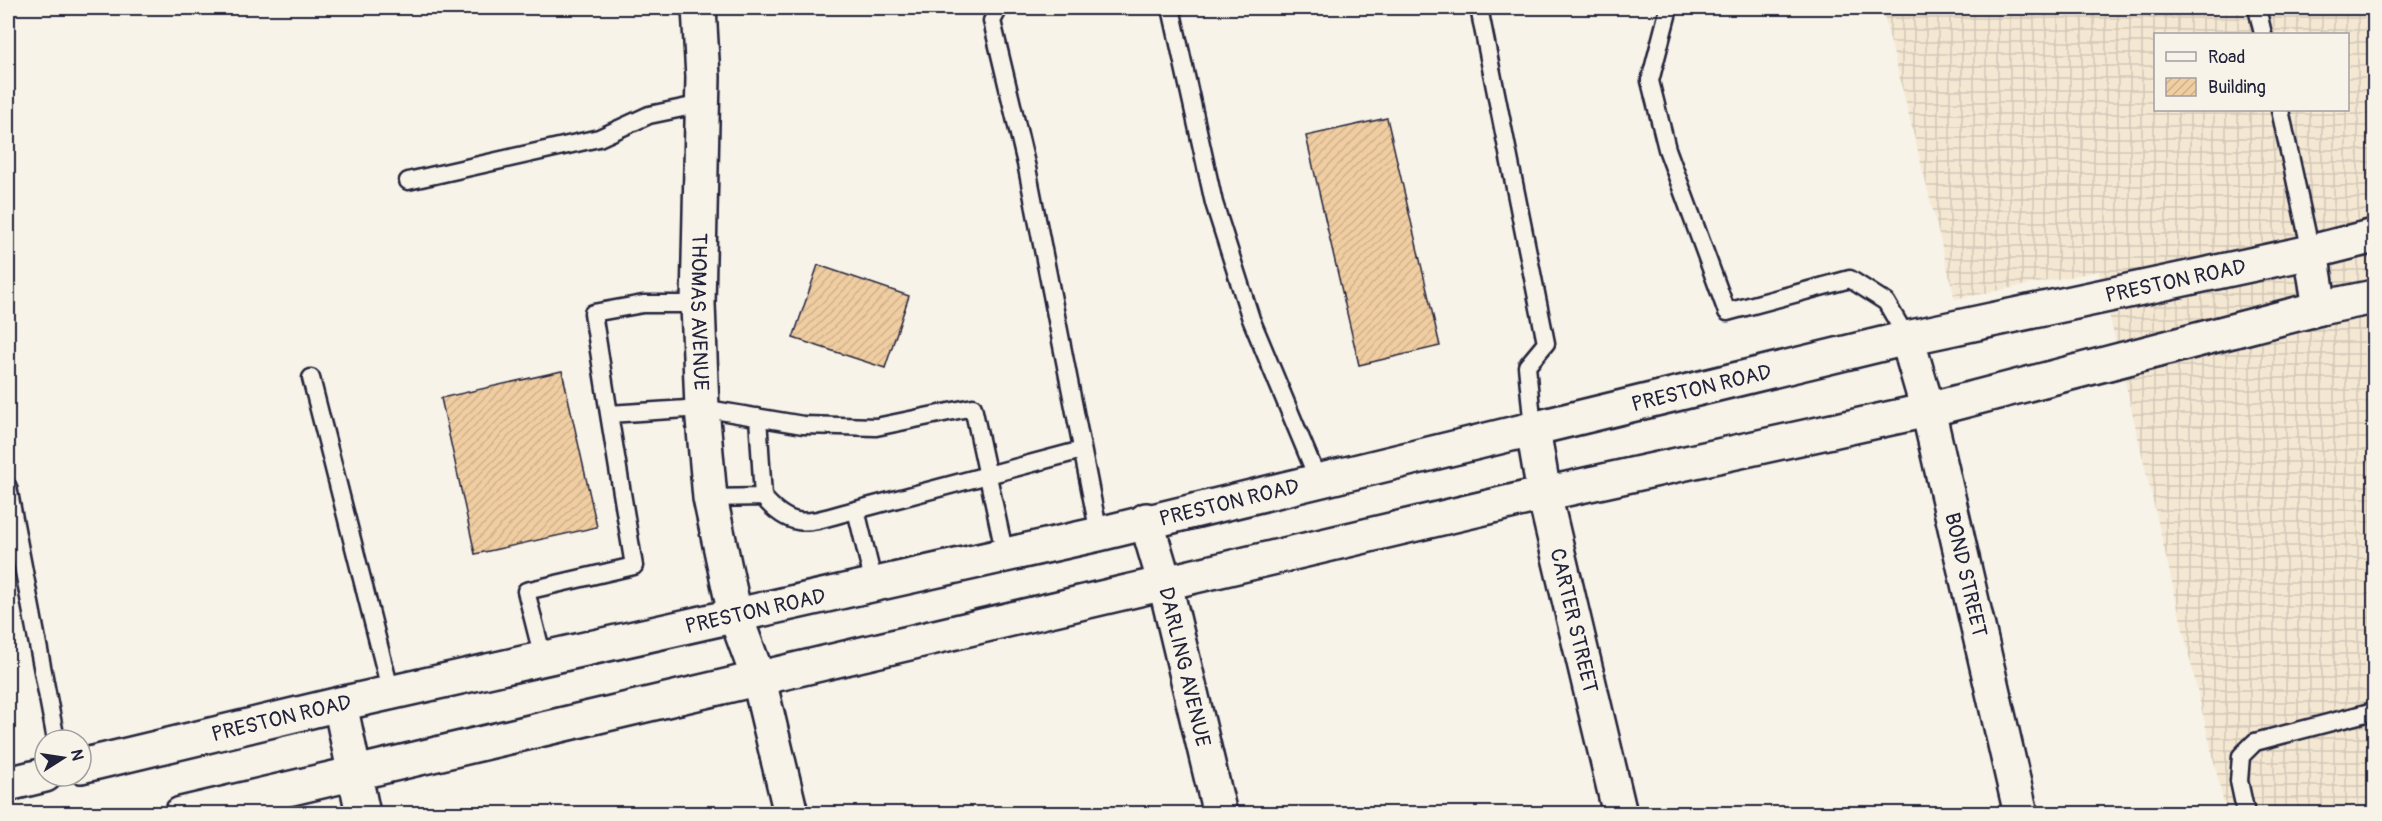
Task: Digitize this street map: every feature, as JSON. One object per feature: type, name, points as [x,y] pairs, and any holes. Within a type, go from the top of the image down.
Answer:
[{"type":"main road","name":"THOMAS AVENUE","points":[[699,8],[702,104],[698,304],[702,408],[710,498],[735,615],[759,680],[791,813]]},
{"type":"main road","name":"PRESTON ROAD","points":[[93,763],[543,658],[1099,534],[1146,520],[1319,482],[1907,338],[2312,252],[2374,236]]},
{"type":"main road","points":[[2312,252],[2320,309]]},
{"type":"main road","points":[[181,813],[353,771],[759,680],[1544,494],[1928,410],[2374,297]]},
{"type":"main road","name":"BOND STREET","points":[[1907,338],[1928,410],[2021,813]]},
{"type":"main road","name":"CARTER STREET","points":[[1533,429],[1544,494],[1620,813]]},
{"type":"main road","name":"DARLING AVENUE","points":[[1146,520],[1165,584],[1220,813]]},
{"type":"main road","points":[[340,705],[363,813]]},
{"type":"main road","points":[[8,784],[33,778]]},
{"type":"lane","points":[[999,8],[992,21],[1027,168],[1099,534]]},
{"type":"lane","points":[[1171,8],[1214,203],[1251,320],[1319,482]]},
{"type":"lane","points":[[1479,8],[1546,343],[1527,366],[1533,429]]},
{"type":"lane","points":[[1669,8],[1650,81],[1667,149],[1727,312],[1850,279],[1886,302],[1907,338]]},
{"type":"lane","points":[[2258,8],[2263,33]]},
{"type":"lane","points":[[408,181],[599,138],[648,115],[702,104]]},
{"type":"lane","points":[[2280,111],[2312,252]]},
{"type":"lane","points":[[543,658],[526,591],[634,566],[593,313],[643,304],[698,304]]},
{"type":"lane","points":[[311,378],[391,693]]},
{"type":"lane","points":[[609,414],[702,408],[803,425],[876,427],[973,407],[1005,555]]},
{"type":"lane","points":[[758,417],[763,497],[777,513],[800,524],[1082,450]]},
{"type":"lane","points":[[8,487],[54,728]]},
{"type":"lane","points":[[710,498],[763,497]]},
{"type":"lane","points":[[856,510],[874,584]]},
{"type":"lane","points":[[2246,813],[2239,781],[2241,756],[2255,742],[2374,711]]},
{"type":"shaded area","points":[[1882,8],[2374,8],[2374,813],[2226,813],[2099,271],[1955,299]]},
{"type":"building","points":[[1387,118],[1440,346],[1359,365],[1306,136]]},
{"type":"building","points":[[818,265],[909,296],[885,368],[793,338]]},
{"type":"building","points":[[562,371],[597,527],[475,554],[441,398]]}]
